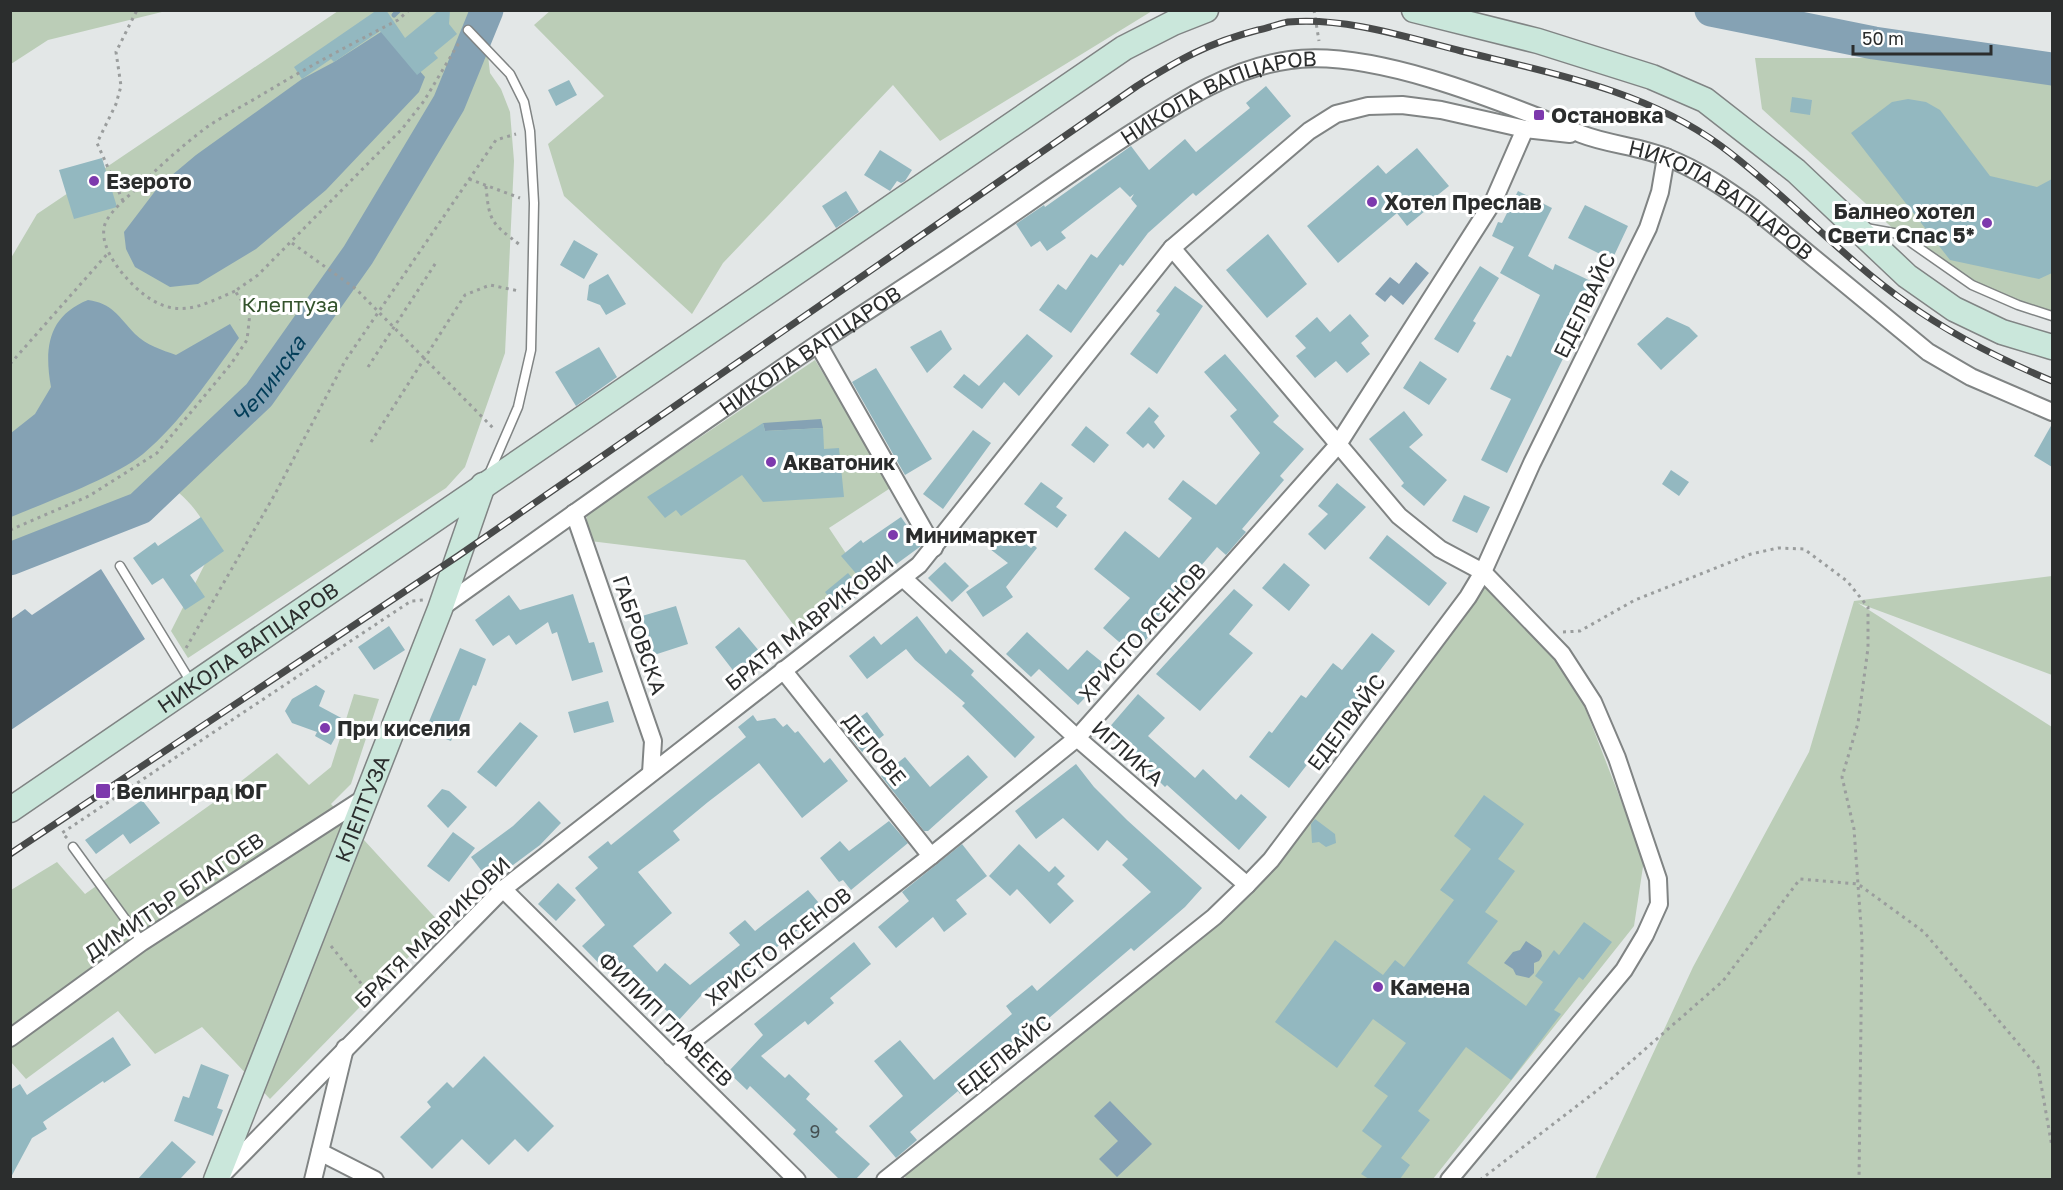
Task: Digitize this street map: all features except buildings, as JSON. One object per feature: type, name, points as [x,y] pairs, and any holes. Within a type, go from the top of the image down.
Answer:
[{"type":"street","name":"НИКОЛА ВАПЦАРОВ","points":[[10,810],[1124,48],[1173,23],[1206,10]]},
{"type":"street","points":[[1414,10],[1538,40],[1652,77],[1705,100],[1796,171],[1907,276],[1954,309],[2002,332],[2052,347]]},
{"type":"street","name":"НИКОЛА ВАПЦАРОВ","points":[[440,609],[818,344],[962,248],[1061,178],[1180,101],[1216,82],[1252,69],[1290,60],[1329,59],[1376,66],[1539,115],[1585,135],[1666,157],[1723,187],[1753,208],[1928,352],[1971,377],[2052,412]]},
{"type":"street","name":"БРАТЯ МАВРИКОВИ","points":[[217,1179],[345,1047],[503,890],[903,578],[934,548],[1172,248],[1309,131],[1336,114],[1368,106],[1402,105],[1441,110],[1525,129],[1585,135]]},
{"type":"street","name":"ХРИСТО ЯСЕНОВ","points":[[672,1057],[932,856],[1077,738],[1337,446],[1494,200],[1525,129]]},
{"type":"street","name":"ЕДЕЛВАЙС","points":[[885,1179],[1214,917],[1271,860],[1468,597],[1483,572],[1532,463],[1648,228],[1660,192],[1666,157]]},
{"type":"street","points":[[1172,248],[1337,446],[1399,516],[1440,549],[1483,572],[1562,654],[1593,702],[1617,758],[1649,848],[1658,879],[1659,904],[1646,935],[1624,970],[1449,1179]]},
{"type":"street","points":[[818,344],[934,548]]},
{"type":"street","name":"КЛЕПТУЗА","points":[[217,1179],[440,609],[483,485]]},
{"type":"street","name":"ГАБРОВСКА","points":[[574,513],[653,741],[651,773]]},
{"type":"street","name":"ИГЛИКА","points":[[903,578],[1077,738],[1246,885]]},
{"type":"street","name":"ДЕЛОВЕ","points":[[783,670],[932,856]]},
{"type":"street","name":"ДИМИТЪР БЛАГОЕВ","points":[[10,1038],[142,942],[366,797]]},
{"type":"street","name":"ФИЛИП ГЛАВЕЕВ","points":[[503,890],[797,1179]]},
{"type":"street","points":[[313,1179],[345,1047]]},
{"type":"street","points":[[320,1152],[375,1179]]},
{"type":"lane","name":"КЛЕПТУЗА","points":[[470,31],[510,74],[524,102],[530,131],[534,202],[531,350],[518,406],[505,440],[483,485]]},
{"type":"lane","points":[[1852,225],[1899,234],[1972,285],[2018,305],[2052,316]]},
{"type":"lane","points":[[120,566],[192,684]]},
{"type":"lane","points":[[73,847],[142,942]]},
{"type":"path","points":[[123,201],[97,143],[116,104],[121,86],[116,52],[137,10]]},
{"type":"path","points":[[409,10],[398,20],[300,72],[208,127],[123,201],[105,223],[104,237],[109,252],[129,283],[153,301],[174,310],[200,307],[235,291],[258,275],[402,129],[424,101],[446,61],[470,31]]},
{"type":"path","points":[[1314,10],[1320,45],[1329,59]]},
{"type":"path","points":[[178,662],[275,494],[331,386],[379,310],[496,140],[530,131]]},
{"type":"path","points":[[469,179],[534,202]]},
{"type":"path","points":[[486,186],[488,214],[492,221],[532,255]]},
{"type":"path","points":[[292,243],[356,289],[379,310],[505,440]]},
{"type":"path","points":[[10,364],[109,252]]},
{"type":"path","points":[[368,366],[437,261]]},
{"type":"path","points":[[371,442],[465,295],[490,285],[532,294]]},
{"type":"path","points":[[10,530],[89,496],[157,453],[193,412],[247,340],[250,313],[235,291]]},
{"type":"path","points":[[1561,632],[1580,631],[1635,600],[1751,554],[1778,548],[1804,549],[1847,581],[1868,607],[1868,648],[1858,723],[1842,777],[1854,829],[1862,940],[1860,1179]]},
{"type":"path","points":[[73,847],[62,833],[411,601],[422,600],[440,609]]},
{"type":"path","points":[[1480,1179],[1603,1086],[1723,981],[1800,879],[1858,884],[1924,932],[2038,1067],[2052,1146]]},
{"type":"path","points":[[317,928],[382,1010]]},
{"type":"green space","points":[[11,10],[166,11],[48,40],[11,64]]},
{"type":"green space","points":[[551,10],[1152,11],[940,141],[893,85],[723,263],[692,314],[564,196],[548,144],[604,96],[534,25]]},
{"type":"green space","name":"Клептуза","points":[[338,11],[483,11],[490,73],[501,89],[510,112],[514,161],[505,353],[465,467],[446,488],[188,658],[171,631],[215,544],[191,505],[157,476],[128,499],[57,524],[11,546],[11,258],[37,214]]},
{"type":"green space","points":[[1755,58],[1917,58],[2052,78],[2052,316],[1972,285],[1899,234],[1762,109]]},
{"type":"green space","points":[[815,360],[892,487],[829,528],[867,585],[799,632],[745,560],[590,541],[586,514]]},
{"type":"green space","points":[[2052,576],[2052,675],[1858,603],[2052,727],[2052,1179],[1595,1179],[1693,967],[1809,752],[1854,601]]},
{"type":"green space","points":[[1484,582],[1558,657],[1584,705],[1644,860],[1634,926],[1433,1179],[908,1180],[902,1174],[1204,932]]},
{"type":"green space","points":[[354,694],[379,699],[351,784],[331,804],[441,924],[270,1099],[202,1027],[155,1054],[118,1011],[26,1079],[11,1062],[11,890],[57,862],[85,894],[217,800],[277,753],[309,785],[331,767]]},
{"type":"water","name":"Клептуза","points":[[384,30],[425,77],[419,92],[326,190],[256,249],[198,284],[170,287],[135,267],[126,249],[124,232],[159,186],[196,155],[302,79],[334,62]]},
{"type":"water","points":[[1416,262],[1429,273],[1403,305],[1391,295],[1385,302],[1375,294],[1390,277],[1399,284]]},
{"type":"water","name":"Клептуза","points":[[88,300],[109,308],[144,341],[176,355],[230,324],[239,338],[182,414],[143,454],[98,481],[11,517],[11,433],[35,414],[51,387],[49,347],[57,324],[64,315]]},
{"type":"water","points":[[821,419],[823,428],[765,431],[763,423]]},
{"type":"water","points":[[101,569],[145,639],[11,730],[11,619],[25,609],[32,615]]},
{"type":"water","points":[[1526,941],[1541,951],[1542,956],[1534,963],[1534,973],[1529,978],[1516,975],[1513,969],[1504,963],[1513,952],[1520,950]]},
{"type":"water","points":[[1110,1101],[1152,1144],[1117,1177],[1099,1159],[1118,1141],[1094,1116]]},
{"type":"waterway","points":[[394,15],[399,10]]},
{"type":"waterway","name":"Чепинска","points":[[10,559],[140,508],[259,395],[358,255],[449,103],[487,10]]},
{"type":"waterway","name":"Чепинска","points":[[1711,10],[1874,43],[2052,69]]},
{"type":"railway","points":[[10,854],[458,556],[1137,86],[1209,46],[1288,22],[1331,22],[1397,34],[1563,76],[1629,97],[1661,111],[1721,146],[1768,184],[1859,266],[1907,303],[1978,346],[2052,381]]},
{"type":"place","name":"Остановка","points":[[1539,115]]},
{"type":"place","name":"Езерото","points":[[94,181]]},
{"type":"place","name":"Хотел Преслав","points":[[1372,202]]},
{"type":"place","name":"Балнео хотел Свети Спас 5*","points":[[1987,223]]},
{"type":"place","name":"Акватоник","points":[[771,462]]},
{"type":"place","name":"Минимаркет","points":[[893,535]]},
{"type":"place","name":"При киселия","points":[[325,728]]},
{"type":"place","name":"Велинград ЮГ","points":[[103,791]]},
{"type":"place","name":"Камена","points":[[1378,987]]}]
